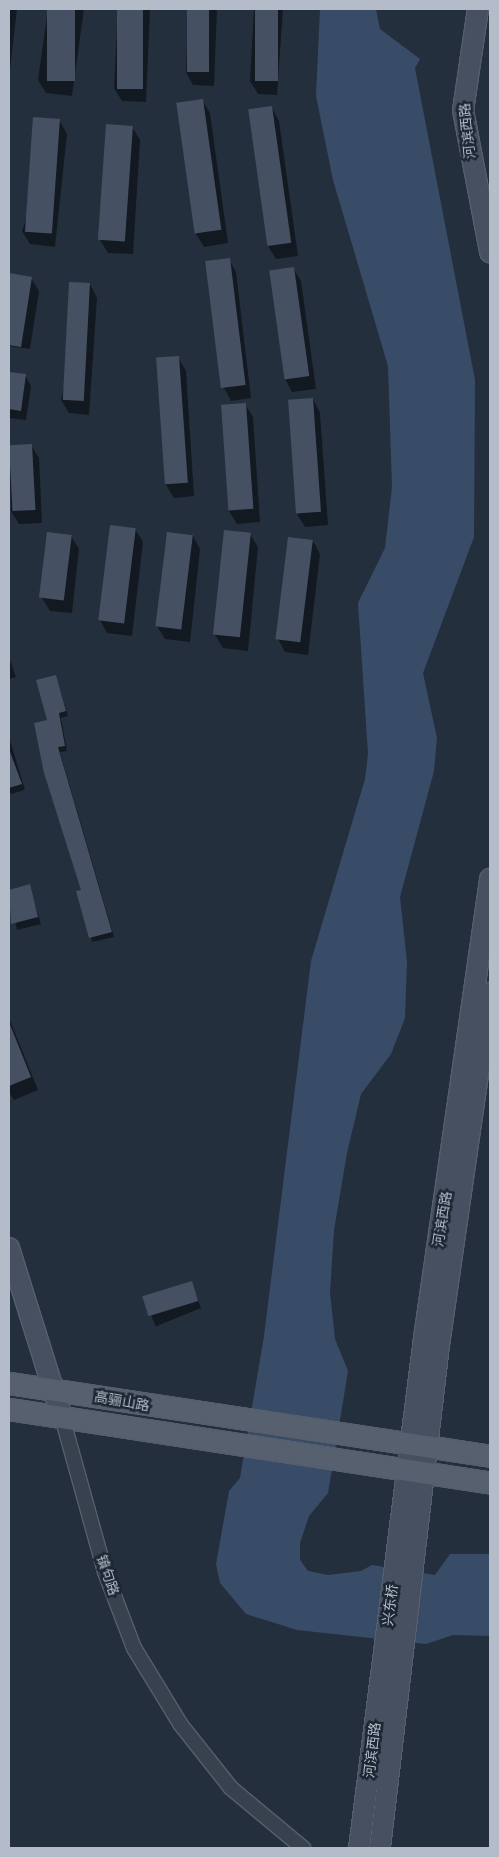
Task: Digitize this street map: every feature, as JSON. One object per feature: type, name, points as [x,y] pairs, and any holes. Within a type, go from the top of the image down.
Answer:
[{"type":"main road","name":"高骊山路","points":[[9,1383],[346,1438],[418,1446]]},
{"type":"main road","name":"高骊山路","points":[[9,1409],[230,1445],[415,1470]]},
{"type":"main road","points":[[418,1446],[490,1456]]},
{"type":"main road","points":[[415,1470],[490,1483]]},
{"type":"street","name":"河滨西路","points":[[478,9],[463,110],[490,252]]},
{"type":"street","name":"河滨西路","points":[[490,18],[480,58],[476,110],[490,188]]},
{"type":"street","name":"河滨西路","points":[[405,1560],[418,1446],[486,946],[490,879]]},
{"type":"street","name":"河滨西路","points":[[418,1446],[490,993]]},
{"type":"street","name":"镇句路","points":[[9,1248],[54,1390],[105,1572],[134,1648],[181,1725],[231,1788],[303,1848]]},
{"type":"street","name":"兴东桥","points":[[394,1651],[405,1560]]},
{"type":"street","name":"河滨西路","points":[[359,1848],[394,1651]]},
{"type":"street","name":"河滨西路","points":[[380,1848],[394,1651]]},
{"type":"water","points":[[320,9],[376,9],[380,29],[420,59],[415,68],[475,380],[474,537],[423,673],[437,738],[434,771],[400,897],[407,962],[405,1018],[391,1054],[361,1094],[347,1153],[334,1230],[330,1293],[335,1339],[348,1371],[328,1493],[309,1516],[300,1543],[300,1560],[308,1571],[328,1575],[361,1571],[372,1565],[435,1575],[450,1554],[490,1554],[490,1636],[453,1635],[426,1644],[297,1630],[246,1614],[220,1583],[216,1564],[229,1491],[240,1478],[264,1336],[311,961],[365,779],[368,754],[358,603],[385,548],[392,487],[388,366],[333,180],[316,96]]},
{"type":"building","points":[[47,9],[75,9],[75,81],[47,81]]},
{"type":"building","points":[[117,9],[143,9],[143,89],[117,89]]},
{"type":"building","points":[[187,9],[209,9],[209,72],[187,72]]},
{"type":"building","points":[[255,9],[278,9],[278,81],[255,81]]},
{"type":"building","points":[[203,99],[221,230],[195,233],[176,103]]},
{"type":"building","points":[[272,106],[291,243],[267,246],[248,109]]},
{"type":"building","points":[[33,117],[60,119],[52,234],[25,232]]},
{"type":"building","points":[[106,124],[133,126],[125,242],[98,240]]},
{"type":"building","points":[[230,258],[246,385],[221,388],[205,261]]},
{"type":"building","points":[[294,267],[309,376],[285,379],[269,270]]},
{"type":"building","points":[[9,273],[32,277],[21,347],[9,345]]},
{"type":"building","points":[[69,282],[90,283],[84,401],[63,400]]},
{"type":"building","points":[[179,356],[188,483],[165,484],[156,358]]},
{"type":"building","points":[[9,372],[26,374],[21,411],[9,409]]},
{"type":"building","points":[[313,398],[321,512],[296,513],[288,400]]},
{"type":"building","points":[[246,403],[253,509],[228,510],[221,405]]},
{"type":"building","points":[[32,444],[35,510],[12,511],[9,445]]},
{"type":"building","points":[[110,525],[136,528],[124,623],[98,620]]},
{"type":"building","points":[[224,530],[251,533],[240,637],[213,634]]},
{"type":"building","points":[[47,532],[72,535],[64,601],[39,598]]},
{"type":"building","points":[[167,532],[193,535],[181,629],[155,626]]},
{"type":"building","points":[[288,537],[313,540],[300,642],[275,639]]},
{"type":"building","points":[[56,675],[66,711],[59,713],[65,746],[58,747],[112,932],[89,938],[76,891],[81,890],[44,773],[34,723],[47,720],[36,680]]},
{"type":"building","points":[[9,749],[22,784],[9,788]]},
{"type":"building","points":[[30,884],[38,917],[11,924],[9,890]]},
{"type":"building","points":[[9,1022],[31,1077],[9,1086]]},
{"type":"building","points":[[192,1281],[198,1301],[148,1316],[142,1296]]}]
